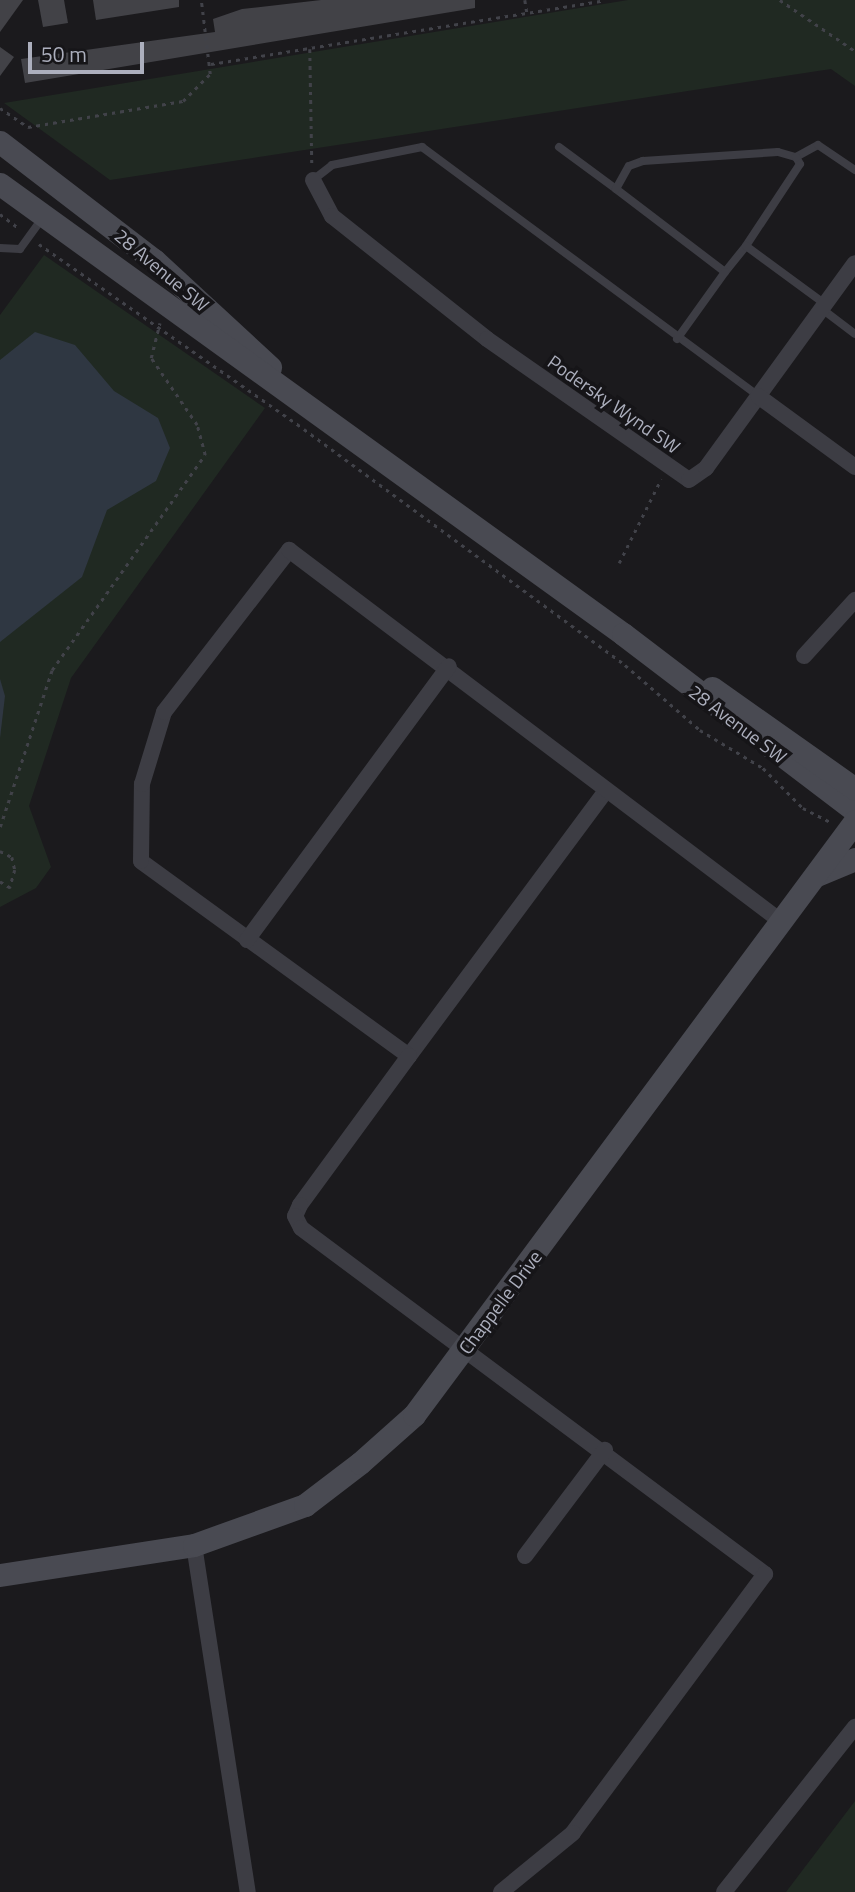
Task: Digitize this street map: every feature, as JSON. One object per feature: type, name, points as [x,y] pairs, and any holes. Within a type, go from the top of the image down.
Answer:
[{"type":"main road","name":"28 Avenue SW","points":[[0,142],[178,280],[316,409]]},
{"type":"main road","name":"28 Avenue SW","points":[[0,184],[316,409],[623,634],[855,811]]},
{"type":"main road","name":"28 Avenue SW","points":[[623,634],[737,704],[855,789]]},
{"type":"main road","name":"Chappelle Drive","points":[[0,1575],[194,1545],[305,1505],[414,1415],[855,821]]},
{"type":"main road","points":[[817,874],[855,859]]},
{"type":"street","name":"Podersky Wynd SW","points":[[313,180],[323,204],[344,226],[487,340],[689,480],[698,475],[855,263]]},
{"type":"street","points":[[758,396],[855,467]]},
{"type":"street","points":[[410,1056],[141,861],[150,748],[182,685],[289,550],[449,666],[605,792],[782,922]]},
{"type":"street","points":[[804,656],[855,600]]},
{"type":"street","points":[[247,940],[449,666]]},
{"type":"street","points":[[501,1892],[573,1833],[765,1574],[605,1450],[301,1228],[295,1216],[605,792]]},
{"type":"street","points":[[526,1556],[605,1450]]},
{"type":"street","points":[[194,1545],[248,1892]]},
{"type":"street","points":[[724,1892],[855,1727]]},
{"type":"lane","points":[[616,189],[629,166],[643,161],[778,152],[796,157],[818,145],[855,170]]},
{"type":"lane","points":[[313,180],[332,165],[422,147],[677,339],[758,396]]},
{"type":"lane","points":[[559,147],[725,272]]},
{"type":"lane","points":[[677,339],[746,246],[800,164],[796,157]]},
{"type":"lane","points":[[0,248],[20,249],[43,217]]},
{"type":"lane","points":[[746,246],[855,334]]},
{"type":"path","points":[[0,108],[28,127],[171,104],[193,94],[211,64],[201,0]]},
{"type":"path","points":[[525,0],[527,12]]},
{"type":"path","points":[[211,64],[605,0]]},
{"type":"path","points":[[780,0],[855,51]]},
{"type":"path","points":[[310,49],[313,180]]},
{"type":"path","points":[[0,214],[20,229]]},
{"type":"path","points":[[41,246],[625,666],[706,735],[763,768],[803,808],[827,820]]},
{"type":"path","points":[[0,827],[52,670],[205,455],[197,425],[151,358],[157,328],[163,317]]},
{"type":"path","points":[[619,562],[667,467]]},
{"type":"path","points":[[0,850],[12,857],[15,870],[10,888],[0,882]]},
{"type":"shaded area","points":[[628,0],[855,0],[855,86],[831,69],[110,180],[4,103]]},
{"type":"shaded area","points":[[44,255],[265,408],[71,678],[29,806],[51,867],[36,888],[0,907],[0,315]]},
{"type":"shaded area","points":[[35,332],[75,345],[114,391],[158,418],[170,448],[156,481],[107,510],[82,577],[0,642],[0,360]]},
{"type":"shaded area","points":[[0,679],[5,696],[0,738]]},
{"type":"shaded area","points":[[855,1801],[855,1892],[786,1892]]},
{"type":"building","points":[[0,0],[23,0],[0,32]]},
{"type":"building","points":[[38,0],[64,0],[68,23],[43,27]]},
{"type":"building","points":[[93,0],[179,0],[179,7],[96,20]]},
{"type":"building","points":[[321,0],[475,0],[475,8],[25,83],[21,59],[215,32],[213,19],[242,9]]},
{"type":"building","points":[[0,47],[14,57],[0,76]]}]
